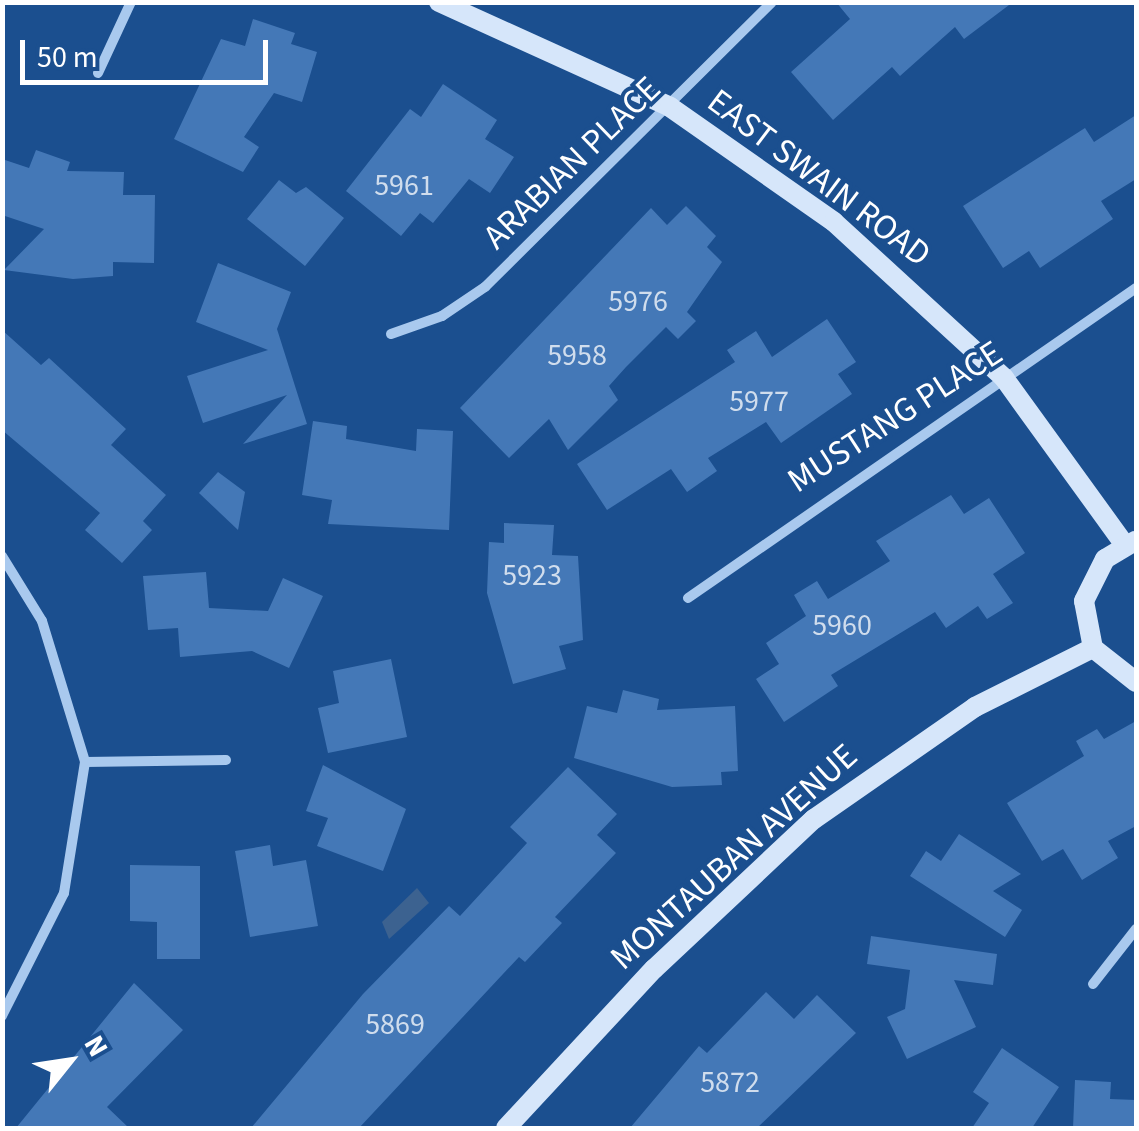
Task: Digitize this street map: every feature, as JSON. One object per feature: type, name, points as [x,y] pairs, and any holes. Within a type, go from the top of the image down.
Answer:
[{"type":"street","points":[[98,72],[131,2]]},
{"type":"street","name":"EAST SWAIN ROAD","points":[[439,2],[670,108],[834,222],[1004,378],[1130,542]]},
{"type":"street","name":"ARABIAN PLACE","points":[[391,334],[442,316],[485,287],[670,108],[772,2]]},
{"type":"street","name":"MUSTANG PLACE","points":[[688,598],[1136,288]]},
{"type":"street","points":[[1130,542],[1105,558],[1084,601],[1093,648],[1136,682]]},
{"type":"street","points":[[2,556],[42,621],[85,762],[64,894],[2,1016]]},
{"type":"street","name":"MONTAUBAN AVENUE","points":[[506,1128],[654,969],[814,819],[960,716],[1093,648]]},
{"type":"street","points":[[85,762],[226,760]]},
{"type":"street","points":[[1093,984],[1136,930]]},
{"type":"water","points":[[417,888],[429,903],[389,939],[382,922]]},
{"type":"building","points":[[836,2],[1013,2],[964,39],[955,27],[900,76],[892,67],[833,120],[791,72],[850,19]]},
{"type":"building","points":[[253,19],[295,33],[291,44],[317,52],[302,102],[274,93],[244,137],[259,147],[243,172],[174,139],[221,39],[245,46]]},
{"type":"building","points":[[443,84],[497,120],[485,139],[514,157],[490,193],[469,179],[433,223],[420,213],[401,236],[346,191],[410,109],[421,117]]},
{"type":"building","points":[[1136,115],[1136,179],[1101,201],[1113,219],[1040,268],[1029,251],[1003,268],[963,206],[1085,128],[1094,142]]},
{"type":"building","points":[[36,150],[70,162],[67,171],[124,172],[123,195],[155,195],[154,263],[113,262],[113,276],[73,279],[4,270],[44,229],[2,215],[2,159],[29,168]]},
{"type":"building","points":[[279,180],[296,193],[306,187],[344,218],[305,266],[247,219]]},
{"type":"building","points":[[686,206],[716,236],[707,247],[722,262],[687,312],[696,321],[678,339],[666,327],[626,367],[609,386],[618,400],[568,450],[549,419],[509,458],[460,408],[651,208],[667,225]]},
{"type":"building","points":[[218,263],[291,292],[277,329],[307,424],[243,444],[287,395],[203,423],[187,376],[268,350],[196,322]]},
{"type":"building","points":[[827,319],[856,362],[838,374],[852,394],[781,443],[766,422],[708,458],[717,471],[687,492],[671,469],[607,510],[577,464],[735,362],[727,350],[756,331],[772,357]]},
{"type":"building","points":[[2,330],[41,365],[49,358],[126,429],[111,445],[166,495],[143,521],[152,530],[122,563],[85,530],[100,513],[2,430]]},
{"type":"building","points":[[313,421],[347,426],[346,439],[416,451],[417,429],[453,431],[449,530],[328,524],[332,500],[302,495]]},
{"type":"building","points":[[218,472],[245,492],[238,530],[199,493]]},
{"type":"building","points":[[951,495],[964,514],[989,498],[1025,553],[993,574],[1013,603],[987,619],[978,606],[946,628],[935,612],[831,675],[838,686],[784,722],[756,679],[779,664],[766,643],[806,616],[794,595],[817,581],[828,599],[890,561],[876,541]]},
{"type":"building","points":[[504,523],[554,525],[552,555],[578,556],[583,640],[559,646],[566,669],[513,684],[487,593],[489,542],[504,543]]},
{"type":"building","points":[[206,572],[209,608],[268,611],[283,578],[323,596],[289,668],[252,651],[180,657],[178,628],[148,630],[143,576]]},
{"type":"building","points":[[391,659],[407,737],[328,753],[318,708],[339,703],[333,671]]},
{"type":"building","points":[[623,690],[659,699],[657,710],[735,706],[738,771],[721,772],[722,785],[672,787],[574,758],[587,706],[617,713]]},
{"type":"building","points":[[1136,721],[1136,826],[1108,841],[1118,858],[1082,880],[1063,849],[1042,861],[1007,803],[1084,756],[1076,741],[1097,729],[1104,739]]},
{"type":"building","points":[[323,765],[406,809],[383,871],[317,846],[328,818],[306,811]]},
{"type":"building","points":[[568,767],[617,814],[597,835],[616,853],[555,917],[562,923],[525,962],[519,957],[359,1128],[251,1128],[363,994],[449,906],[460,916],[527,843],[510,827]]},
{"type":"building","points":[[959,834],[1021,874],[993,891],[1022,910],[1005,937],[910,876],[926,851],[941,861]]},
{"type":"building","points":[[270,845],[273,866],[306,860],[318,926],[250,937],[235,851]]},
{"type":"building","points":[[130,865],[200,866],[200,959],[157,959],[157,922],[130,921]]},
{"type":"building","points":[[871,936],[997,954],[993,985],[954,980],[976,1027],[907,1059],[887,1017],[905,1009],[910,970],[867,964]]},
{"type":"building","points":[[134,983],[183,1030],[107,1107],[129,1128],[16,1128]]},
{"type":"building","points":[[766,992],[794,1019],[817,995],[856,1033],[757,1128],[630,1128],[699,1046],[707,1053]]},
{"type":"building","points":[[1002,1048],[1059,1087],[1032,1128],[972,1128],[989,1103],[973,1092]]},
{"type":"building","points":[[1075,1080],[1111,1082],[1110,1099],[1136,1100],[1136,1128],[1073,1128]]}]
